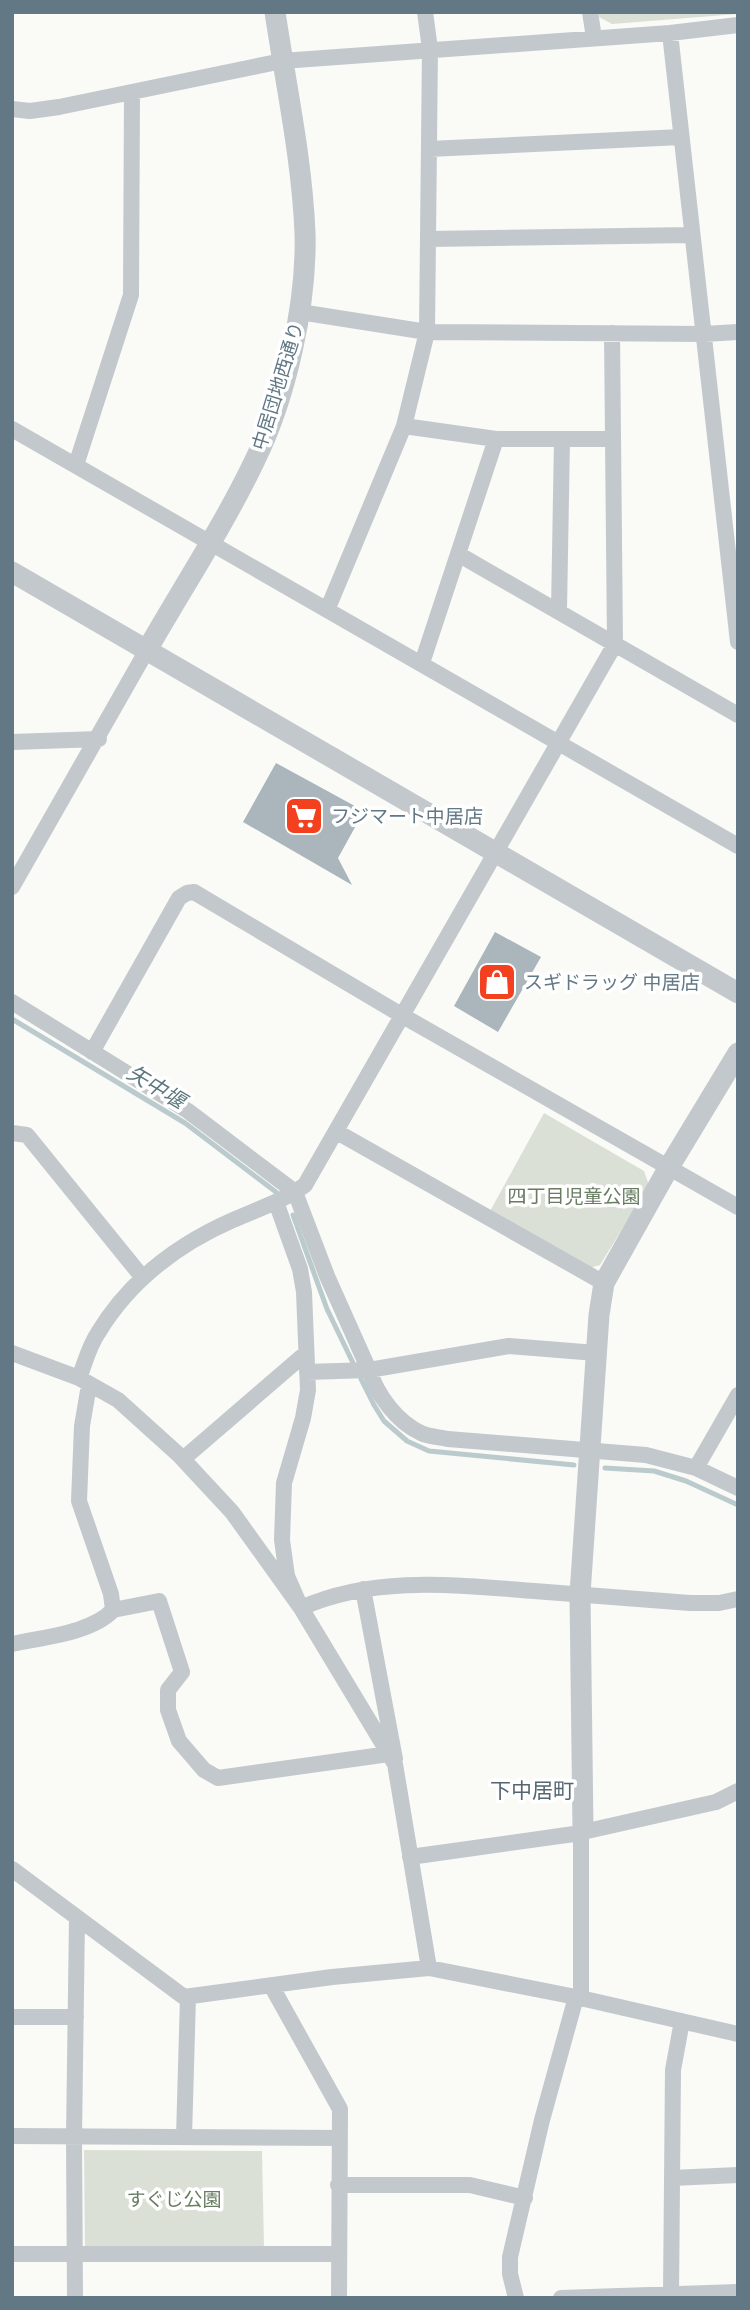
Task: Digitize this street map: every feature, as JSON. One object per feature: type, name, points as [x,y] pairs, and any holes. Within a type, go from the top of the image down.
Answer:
[{"type":"street","name":"中居団地西通り","points":[[147,650],[256,459],[278,399],[300,312],[305,236],[301,180],[275,12]]},
{"type":"street","points":[[327,608],[404,426],[427,332],[430,49],[425,12]]},
{"type":"street","points":[[590,12],[594,38]]},
{"type":"street","points":[[12,109],[30,111],[59,107],[282,61],[670,33],[738,25]]},
{"type":"street","points":[[670,33],[738,642]]},
{"type":"street","points":[[76,465],[131,295],[132,92]]},
{"type":"street","points":[[429,149],[681,137]]},
{"type":"street","points":[[428,239],[691,236]]},
{"type":"street","points":[[300,312],[427,332],[704,334],[738,331]]},
{"type":"street","points":[[113,1610],[111,1594],[79,1501],[84,1381],[97,1334],[125,1295],[159,1261],[231,1220],[276,1202],[305,1185],[615,644],[612,333]]},
{"type":"street","points":[[404,426],[496,439],[611,439]]},
{"type":"street","points":[[12,429],[738,846]]},
{"type":"street","points":[[422,663],[496,439]]},
{"type":"street","points":[[559,610],[562,440]]},
{"type":"street","points":[[458,554],[738,715]]},
{"type":"street","points":[[12,572],[738,993]]},
{"type":"street","points":[[12,887],[99,739],[147,650]]},
{"type":"street","points":[[12,742],[99,739]]},
{"type":"street","points":[[92,1052],[180,898],[194,892],[403,1016],[738,1207]]},
{"type":"street","points":[[12,1002],[188,1111],[295,1192],[373,1384],[389,1408],[407,1424],[422,1434],[449,1439],[646,1455],[696,1468],[738,1488]]},
{"type":"street","points":[[516,2298],[510,2274],[510,2257],[542,2120],[579,1997],[582,1831],[580,1594],[596,1353],[604,1283],[669,1167],[738,1053]]},
{"type":"street","points":[[337,1132],[604,1283]]},
{"type":"street","points":[[12,1133],[27,1135],[143,1278]]},
{"type":"street","points":[[276,1202],[300,1269],[304,1292],[308,1390],[285,1483],[282,1540],[287,1576],[301,1608]]},
{"type":"street","points":[[307,1372],[369,1370],[509,1346],[596,1353]]},
{"type":"street","points":[[12,1353],[84,1381],[118,1400],[183,1459],[232,1512],[301,1608],[392,1759],[429,1968]]},
{"type":"street","points":[[183,1459],[306,1353]]},
{"type":"street","points":[[696,1468],[738,1395]]},
{"type":"street","points":[[301,1608],[363,1589],[398,1585],[460,1585],[690,1603],[719,1603],[738,1599]]},
{"type":"street","points":[[363,1589],[395,1753],[392,1759]]},
{"type":"street","points":[[12,1644],[89,1626],[103,1621],[113,1610],[159,1601],[182,1672],[168,1690],[168,1710],[179,1741],[204,1770],[218,1778],[392,1759]]},
{"type":"street","points":[[410,1857],[574,1834],[716,1802],[738,1791]]},
{"type":"street","points":[[12,1869],[184,1997],[429,1968],[579,1997],[738,2034]]},
{"type":"street","points":[[75,2298],[77,1917]]},
{"type":"street","points":[[272,1987],[340,2109],[339,2298]]},
{"type":"street","points":[[184,2137],[188,1997]]},
{"type":"street","points":[[12,2017],[76,2017]]},
{"type":"street","points":[[671,2295],[673,2070],[682,2021]]},
{"type":"street","points":[[12,2136],[339,2138]]},
{"type":"street","points":[[672,2178],[738,2175]]},
{"type":"street","points":[[338,2185],[470,2185],[525,2198]]},
{"type":"street","points":[[12,2254],[338,2253]]},
{"type":"street","points":[[561,2298],[738,2292]]},
{"type":"green space","points":[[598,12],[738,14],[612,24],[599,17]]},
{"type":"green space","name":"四丁目児童公園","points":[[544,1113],[644,1171],[649,1185],[600,1265],[586,1269],[489,1213]]},
{"type":"green space","name":"すぐじ公園","points":[[84,2150],[262,2151],[264,2248],[85,2247]]},
{"type":"building","name":"フジマート中居店","points":[[276,763],[364,811],[338,858],[352,885],[243,822]]},
{"type":"building","name":"スギドラッグ 中居店","points":[[495,932],[541,957],[498,1032],[454,1006]]},
{"type":"waterway","name":"矢中堰","points":[[12,1019],[185,1123],[276,1192]]},
{"type":"waterway","name":"矢中堰","points":[[293,1215],[327,1309],[354,1365]]},
{"type":"waterway","name":"矢中堰","points":[[361,1379],[384,1421],[407,1441],[429,1451],[574,1465]]},
{"type":"waterway","name":"矢中堰","points":[[605,1468],[654,1471],[686,1481],[738,1505]]},
{"type":"place","name":"フジマート中居店","points":[[304,816]]},
{"type":"place","name":"スギドラッグ 中居店","points":[[497,982]]},
{"type":"district","name":"下中居町","points":[[532,1791]]}]
